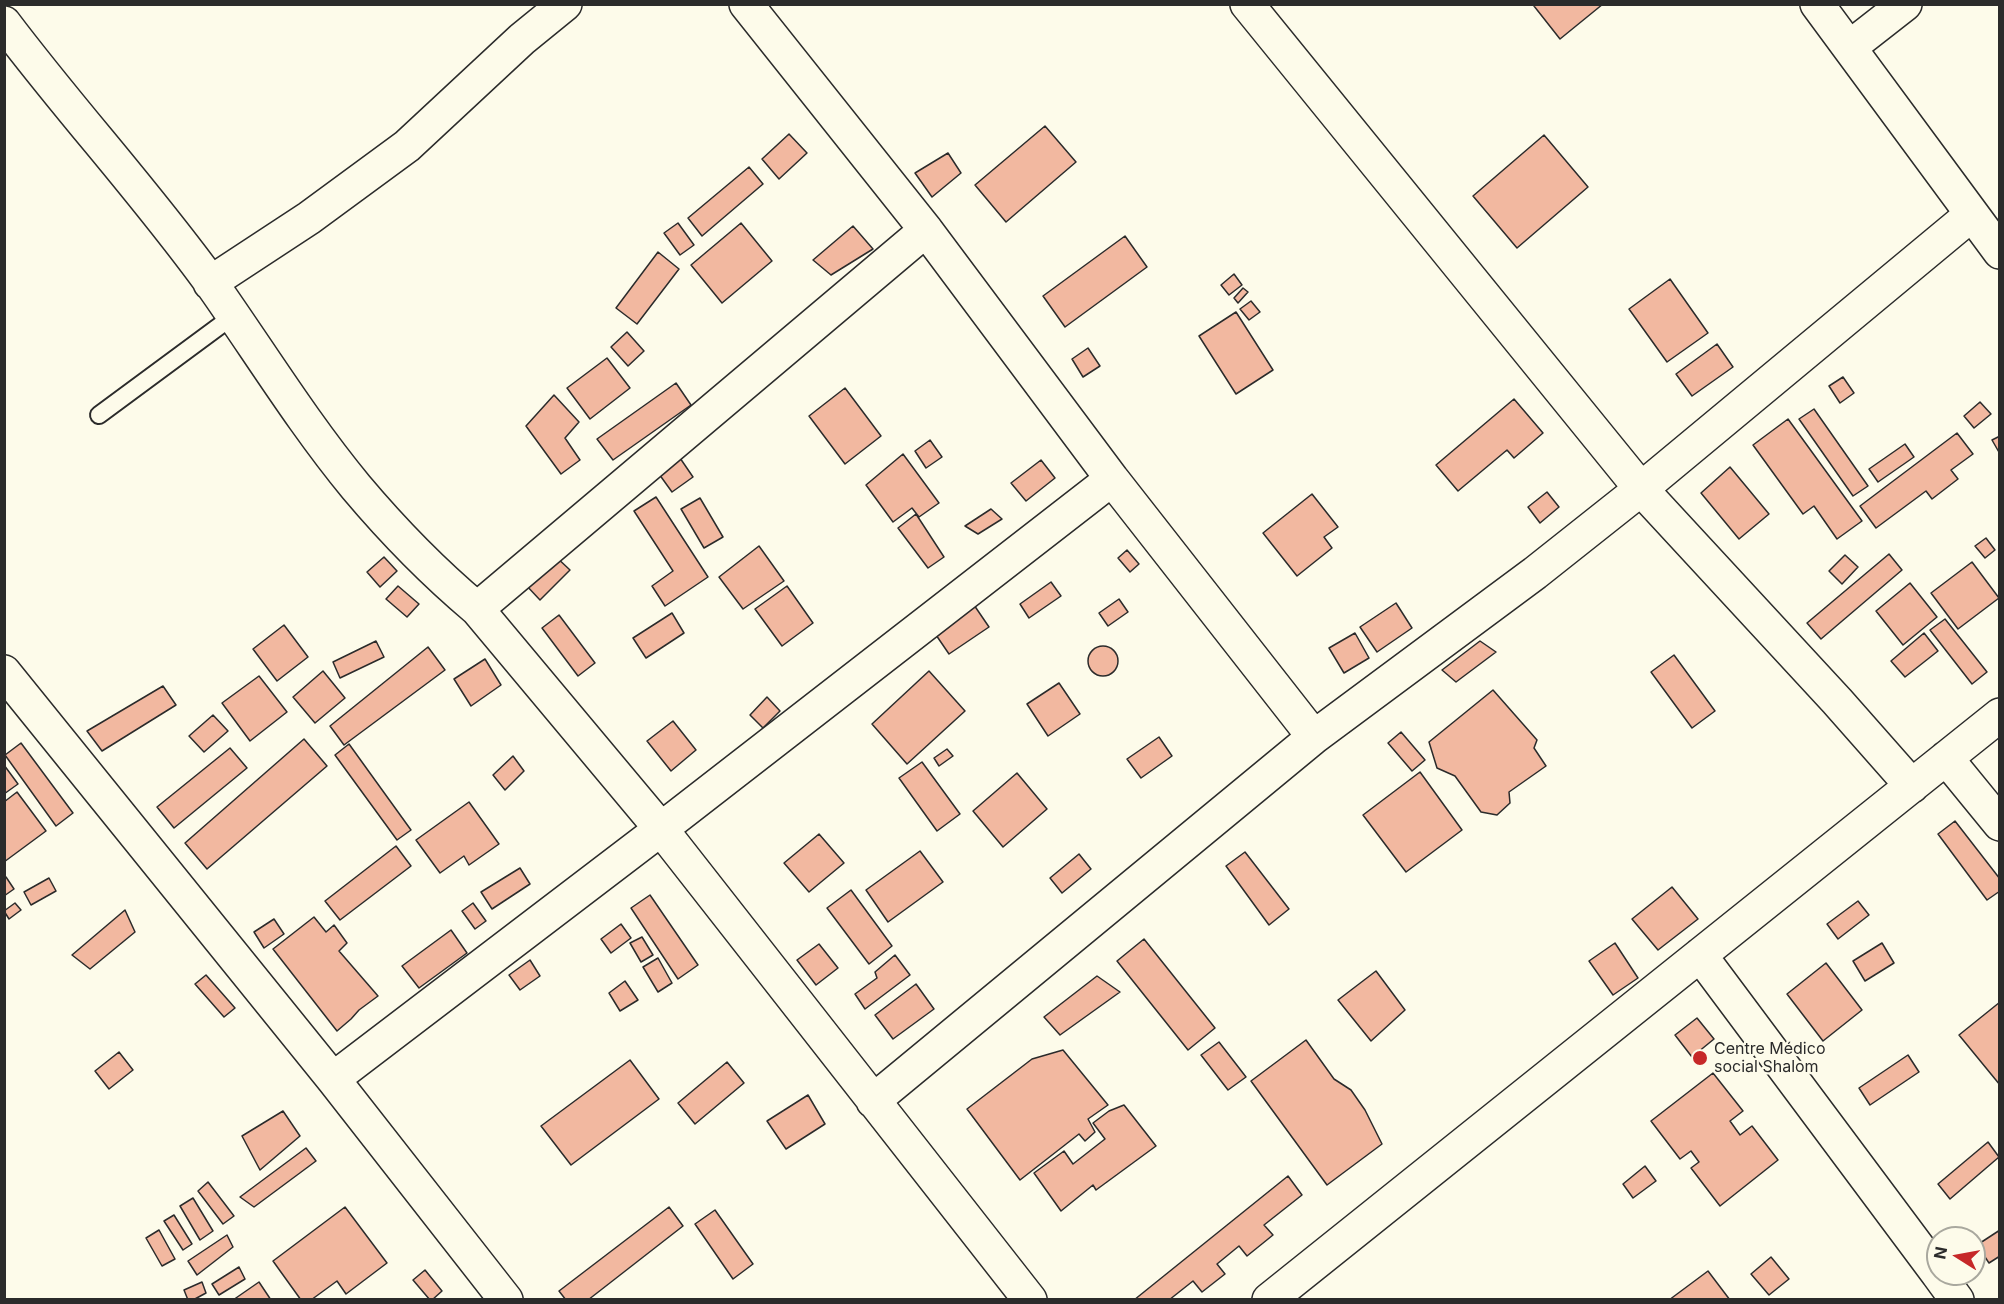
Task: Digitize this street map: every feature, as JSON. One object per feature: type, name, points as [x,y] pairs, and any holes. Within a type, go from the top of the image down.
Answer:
[{"type":"street","points":[[210,283],[309,218],[407,146],[522,39],[566,4]]},
{"type":"street","points":[[746,4],[926,230],[1112,479],[1314,737]]},
{"type":"street","points":[[1247,4],[1641,489],[1829,692],[1912,786]]},
{"type":"street","points":[[1817,4],[2000,252]]},
{"type":"street","points":[[1850,47],[1905,4]]},
{"type":"street","points":[[4,23],[210,283],[292,402],[355,486],[408,545],[448,585],[477,609],[661,829],[1030,1299]]},
{"type":"street","points":[[873,1101],[1314,737],[1535,573],[1641,489],[1971,215]]},
{"type":"street","points":[[477,609],[926,230]]},
{"type":"street","points":[[333,1079],[661,829],[1112,479]]},
{"type":"street","points":[[4,672],[333,1079],[506,1299]]},
{"type":"street","points":[[1269,1299],[2000,716]]},
{"type":"street","points":[[1946,758],[2000,825]]},
{"type":"street","points":[[1700,955],[1926,1258]]},
{"type":"street","points":[[1947,1286],[1957,1299]]},
{"type":"lane","points":[[99,416],[233,316]]},
{"type":"building","points":[[1536,4],[1603,4],[1560,39],[1534,6]]},
{"type":"building","points":[[1045,126],[1076,162],[1006,222],[975,185]]},
{"type":"building","points":[[789,134],[807,153],[779,179],[762,159]]},
{"type":"building","points":[[1544,135],[1588,187],[1517,248],[1473,196]]},
{"type":"building","points":[[948,153],[961,173],[932,197],[915,173]]},
{"type":"building","points":[[749,167],[763,184],[702,236],[688,218]]},
{"type":"building","points":[[678,223],[694,245],[680,255],[664,233]]},
{"type":"building","points":[[741,223],[772,261],[722,303],[691,265]]},
{"type":"building","points":[[853,226],[873,249],[831,275],[813,260]]},
{"type":"building","points":[[1125,236],[1147,267],[1065,327],[1043,296]]},
{"type":"building","points":[[658,252],[679,269],[637,324],[616,308]]},
{"type":"building","points":[[1234,274],[1242,285],[1229,295],[1221,285]]},
{"type":"building","points":[[1670,279],[1708,333],[1667,362],[1629,309]]},
{"type":"building","points":[[1243,288],[1248,292],[1238,303],[1234,298]]},
{"type":"building","points":[[1251,301],[1260,312],[1249,320],[1240,309]]},
{"type":"building","points":[[1236,312],[1273,370],[1236,394],[1199,336]]},
{"type":"building","points":[[627,332],[644,351],[628,366],[611,347]]},
{"type":"building","points":[[1717,344],[1733,367],[1692,396],[1676,374]]},
{"type":"building","points":[[1088,348],[1100,366],[1083,377],[1072,359]]},
{"type":"building","points":[[607,358],[630,388],[590,419],[567,388]]},
{"type":"building","points":[[1843,377],[1854,393],[1840,403],[1829,386]]},
{"type":"building","points":[[676,383],[691,405],[613,460],[597,439]]},
{"type":"building","points":[[845,388],[881,436],[845,464],[809,416]]},
{"type":"building","points":[[554,395],[579,422],[565,438],[580,460],[561,474],[526,426]]},
{"type":"building","points":[[1514,399],[1543,433],[1514,458],[1507,450],[1458,491],[1436,465]]},
{"type":"building","points":[[1980,402],[1991,414],[1974,428],[1964,416]]},
{"type":"building","points":[[1814,409],[1868,486],[1853,496],[1799,419]]},
{"type":"building","points":[[1788,419],[1862,521],[1837,539],[1814,506],[1803,514],[1753,445]]},
{"type":"building","points":[[1957,433],[1973,454],[1951,470],[1958,479],[1932,499],[1926,491],[1876,528],[1860,506]]},
{"type":"building","points":[[2000,436],[2000,454],[1992,440]]},
{"type":"building","points":[[930,440],[942,457],[926,468],[915,451]]},
{"type":"building","points":[[1905,444],[1914,457],[1878,482],[1869,469]]},
{"type":"building","points":[[903,454],[939,503],[919,517],[912,508],[893,522],[866,485]]},
{"type":"building","points":[[680,458],[693,477],[672,492],[659,474]]},
{"type":"building","points":[[1041,460],[1055,478],[1026,501],[1011,483]]},
{"type":"building","points":[[1730,467],[1769,514],[1739,539],[1701,493]]},
{"type":"building","points":[[1547,492],[1559,507],[1540,523],[1528,507]]},
{"type":"building","points":[[1312,494],[1338,527],[1324,537],[1332,548],[1297,576],[1263,533]]},
{"type":"building","points":[[656,497],[708,577],[665,606],[652,586],[673,571],[634,511]]},
{"type":"building","points":[[700,498],[723,537],[704,548],[681,509]]},
{"type":"building","points":[[991,509],[1002,519],[978,534],[965,526]]},
{"type":"building","points":[[916,514],[944,557],[928,568],[898,528]]},
{"type":"building","points":[[1986,538],[1995,550],[1985,558],[1975,546]]},
{"type":"building","points":[[759,546],[784,581],[743,609],[719,577]]},
{"type":"building","points":[[1127,550],[1139,564],[1130,572],[1118,558]]},
{"type":"building","points":[[1889,554],[1902,570],[1821,639],[1807,623]]},
{"type":"building","points":[[554,555],[570,570],[540,600],[525,584]]},
{"type":"building","points":[[1845,555],[1858,567],[1842,584],[1829,571]]},
{"type":"building","points":[[384,557],[397,571],[380,587],[367,572]]},
{"type":"building","points":[[1972,562],[1999,598],[1958,629],[1931,593]]},
{"type":"building","points":[[1051,582],[1061,596],[1029,618],[1020,604]]},
{"type":"building","points":[[1910,583],[1937,617],[1903,645],[1876,611]]},
{"type":"building","points":[[398,586],[419,604],[407,617],[386,599]]},
{"type":"building","points":[[787,586],[813,623],[782,646],[755,609]]},
{"type":"building","points":[[1119,599],[1128,612],[1108,626],[1099,613]]},
{"type":"building","points":[[1396,603],[1412,628],[1377,652],[1360,627]]},
{"type":"building","points":[[974,605],[989,627],[949,654],[934,632]]},
{"type":"building","points":[[672,613],[684,633],[646,658],[633,638]]},
{"type":"building","points":[[559,615],[595,663],[578,676],[542,628]]},
{"type":"building","points":[[1945,619],[1987,672],[1972,684],[1930,630]]},
{"type":"building","points":[[284,625],[308,657],[277,681],[253,649]]},
{"type":"building","points":[[1355,633],[1369,658],[1344,673],[1329,648]]},
{"type":"building","points":[[1924,633],[1938,651],[1905,677],[1891,661]]},
{"type":"building","points":[[376,641],[384,657],[340,678],[333,662]]},
{"type":"building","points":[[1480,641],[1496,652],[1456,682],[1442,670]]},
{"type":"building","points":[[1103,646],[1114,650],[1118,661],[1114,672],[1103,676],[1092,672],[1088,661],[1092,650]]},
{"type":"building","points":[[428,647],[445,670],[344,745],[330,726]]},
{"type":"building","points":[[1674,655],[1715,711],[1692,728],[1651,672]]},
{"type":"building","points":[[485,659],[501,685],[471,706],[454,679]]},
{"type":"building","points":[[323,671],[345,698],[315,723],[293,697]]},
{"type":"building","points":[[929,671],[965,711],[907,764],[872,724]]},
{"type":"building","points":[[259,676],[287,712],[250,741],[222,703]]},
{"type":"building","points":[[1059,683],[1080,714],[1048,736],[1027,704]]},
{"type":"building","points":[[163,686],[176,705],[102,751],[87,731]]},
{"type":"building","points":[[1493,690],[1537,740],[1534,748],[1546,766],[1509,792],[1510,803],[1497,815],[1481,812],[1455,776],[1437,768],[1429,742]]},
{"type":"building","points":[[767,697],[780,711],[763,728],[750,715]]},
{"type":"building","points":[[213,715],[228,731],[204,752],[189,736]]},
{"type":"building","points":[[673,721],[696,750],[671,771],[647,741]]},
{"type":"building","points":[[1401,732],[1425,760],[1412,771],[1388,743]]},
{"type":"building","points":[[1159,737],[1172,756],[1141,778],[1127,759]]},
{"type":"building","points":[[304,739],[327,766],[207,869],[185,843]]},
{"type":"building","points":[[21,743],[73,813],[56,826],[5,755]]},
{"type":"building","points":[[349,744],[411,830],[397,840],[335,755]]},
{"type":"building","points":[[230,748],[247,768],[174,828],[157,807]]},
{"type":"building","points":[[947,749],[953,756],[939,766],[934,758]]},
{"type":"building","points":[[513,756],[524,771],[505,790],[493,775]]},
{"type":"building","points":[[922,762],[960,814],[937,831],[899,778]]},
{"type":"building","points":[[4,765],[18,784],[4,794]]},
{"type":"building","points":[[1420,772],[1462,830],[1406,872],[1363,815]]},
{"type":"building","points":[[1017,773],[1047,809],[1003,847],[973,811]]},
{"type":"building","points":[[17,792],[46,831],[4,862],[4,802]]},
{"type":"building","points":[[469,802],[499,844],[469,865],[464,856],[440,873],[416,840]]},
{"type":"building","points":[[1955,821],[2000,879],[2000,891],[1987,900],[1938,834]]},
{"type":"building","points":[[819,834],[844,863],[809,892],[784,863]]},
{"type":"building","points":[[396,846],[411,866],[340,920],[325,901]]},
{"type":"building","points":[[920,851],[943,882],[888,922],[866,890]]},
{"type":"building","points":[[1245,852],[1289,909],[1269,925],[1226,866]]},
{"type":"building","points":[[1079,854],[1091,869],[1062,893],[1050,878]]},
{"type":"building","points":[[520,868],[530,884],[492,909],[481,892]]},
{"type":"building","points":[[6,877],[14,889],[4,896],[4,878]]},
{"type":"building","points":[[49,878],[56,891],[31,905],[24,892]]},
{"type":"building","points":[[1672,887],[1698,919],[1658,950],[1632,919]]},
{"type":"building","points":[[851,890],[892,946],[869,964],[827,908]]},
{"type":"building","points":[[650,895],[698,965],[678,979],[631,908]]},
{"type":"building","points":[[1858,901],[1869,915],[1838,939],[1827,924]]},
{"type":"building","points":[[15,903],[21,910],[9,919],[4,911]]},
{"type":"building","points":[[473,903],[486,921],[475,929],[462,911]]},
{"type":"building","points":[[125,910],[135,932],[90,969],[72,955]]},
{"type":"building","points":[[314,917],[326,932],[334,925],[347,943],[339,951],[378,996],[337,1031],[273,949]]},
{"type":"building","points":[[274,919],[284,934],[264,948],[254,932]]},
{"type":"building","points":[[621,924],[631,938],[611,953],[601,939]]},
{"type":"building","points":[[451,930],[467,953],[419,988],[402,966]]},
{"type":"building","points":[[642,937],[653,955],[641,962],[630,943]]},
{"type":"building","points":[[1144,939],[1215,1028],[1188,1050],[1117,961]]},
{"type":"building","points":[[1615,943],[1638,978],[1613,995],[1589,961]]},
{"type":"building","points":[[1882,943],[1894,963],[1865,981],[1853,961]]},
{"type":"building","points":[[819,944],[838,968],[816,985],[797,960]]},
{"type":"building","points":[[895,955],[910,975],[865,1009],[855,994],[877,978],[875,972]]},
{"type":"building","points":[[658,958],[672,983],[658,992],[643,967]]},
{"type":"building","points":[[530,960],[540,976],[520,990],[509,975]]},
{"type":"building","points":[[1826,963],[1862,1010],[1823,1041],[1787,994]]},
{"type":"building","points":[[1376,971],[1405,1010],[1371,1041],[1338,1000]]},
{"type":"building","points":[[206,975],[235,1008],[224,1017],[195,984]]},
{"type":"building","points":[[1097,976],[1120,992],[1060,1035],[1044,1017]]},
{"type":"building","points":[[625,981],[638,1000],[620,1011],[609,993]]},
{"type":"building","points":[[916,984],[934,1009],[893,1039],[875,1015]]},
{"type":"building","points":[[2000,1002],[2000,1085],[1959,1035]]},
{"type":"building","points":[[1697,1018],[1714,1039],[1692,1057],[1675,1035]]},
{"type":"building","points":[[1306,1040],[1334,1079],[1351,1090],[1365,1110],[1382,1144],[1327,1185],[1251,1081]]},
{"type":"building","points":[[1219,1042],[1246,1077],[1228,1090],[1201,1055]]},
{"type":"building","points":[[1063,1050],[1108,1105],[1088,1119],[1095,1132],[1085,1141],[1079,1134],[1020,1180],[967,1109],[1032,1059]]},
{"type":"building","points":[[119,1052],[133,1070],[109,1089],[95,1071]]},
{"type":"building","points":[[1908,1055],[1919,1072],[1870,1105],[1859,1088]]},
{"type":"building","points":[[630,1060],[659,1099],[571,1165],[541,1126]]},
{"type":"building","points":[[727,1062],[744,1083],[695,1124],[678,1103]]},
{"type":"building","points":[[1713,1073],[1743,1111],[1730,1121],[1740,1135],[1752,1126],[1778,1160],[1720,1206],[1691,1168],[1699,1162],[1691,1151],[1680,1159],[1651,1121]]},
{"type":"building","points":[[808,1095],[825,1124],[786,1149],[767,1121]]},
{"type":"building","points":[[1124,1105],[1156,1146],[1096,1190],[1093,1185],[1061,1211],[1034,1173],[1064,1151],[1073,1164],[1105,1139],[1093,1123],[1109,1111]]},
{"type":"building","points":[[283,1111],[300,1136],[260,1170],[242,1136]]},
{"type":"building","points":[[1988,1142],[1999,1157],[1950,1199],[1938,1184]]},
{"type":"building","points":[[306,1148],[316,1161],[254,1207],[240,1197]]},
{"type":"building","points":[[1645,1166],[1656,1181],[1633,1198],[1623,1184]]},
{"type":"building","points":[[1288,1176],[1302,1195],[1264,1225],[1273,1235],[1247,1256],[1239,1246],[1217,1264],[1225,1274],[1202,1292],[1193,1281],[1169,1300],[1134,1300]]},
{"type":"building","points":[[208,1182],[234,1216],[223,1224],[198,1191]]},
{"type":"building","points":[[193,1198],[213,1231],[200,1240],[180,1206]]},
{"type":"building","points":[[345,1207],[387,1263],[346,1294],[337,1281],[311,1300],[301,1300],[273,1261]]},
{"type":"building","points":[[669,1207],[683,1226],[588,1300],[566,1300],[559,1291]]},
{"type":"building","points":[[715,1210],[753,1264],[733,1279],[695,1224]]},
{"type":"building","points":[[174,1215],[192,1244],[183,1250],[164,1221]]},
{"type":"building","points":[[159,1230],[175,1259],[162,1266],[146,1238]]},
{"type":"building","points":[[2000,1230],[2000,1256],[1989,1263],[1986,1258],[1986,1239]]},
{"type":"building","points":[[227,1235],[233,1247],[197,1275],[188,1261]]},
{"type":"building","points":[[1771,1257],[1789,1279],[1769,1295],[1751,1274]]},
{"type":"building","points":[[239,1267],[245,1279],[219,1295],[212,1284]]},
{"type":"building","points":[[425,1270],[442,1291],[432,1300],[413,1280]]},
{"type":"building","points":[[1708,1271],[1730,1300],[1669,1300]]},
{"type":"building","points":[[202,1282],[206,1293],[193,1300],[188,1300],[184,1290]]},
{"type":"building","points":[[259,1282],[271,1300],[233,1300]]},
{"type":"place","name":"Centre Médico social Shalom","points":[[1700,1058]]}]
